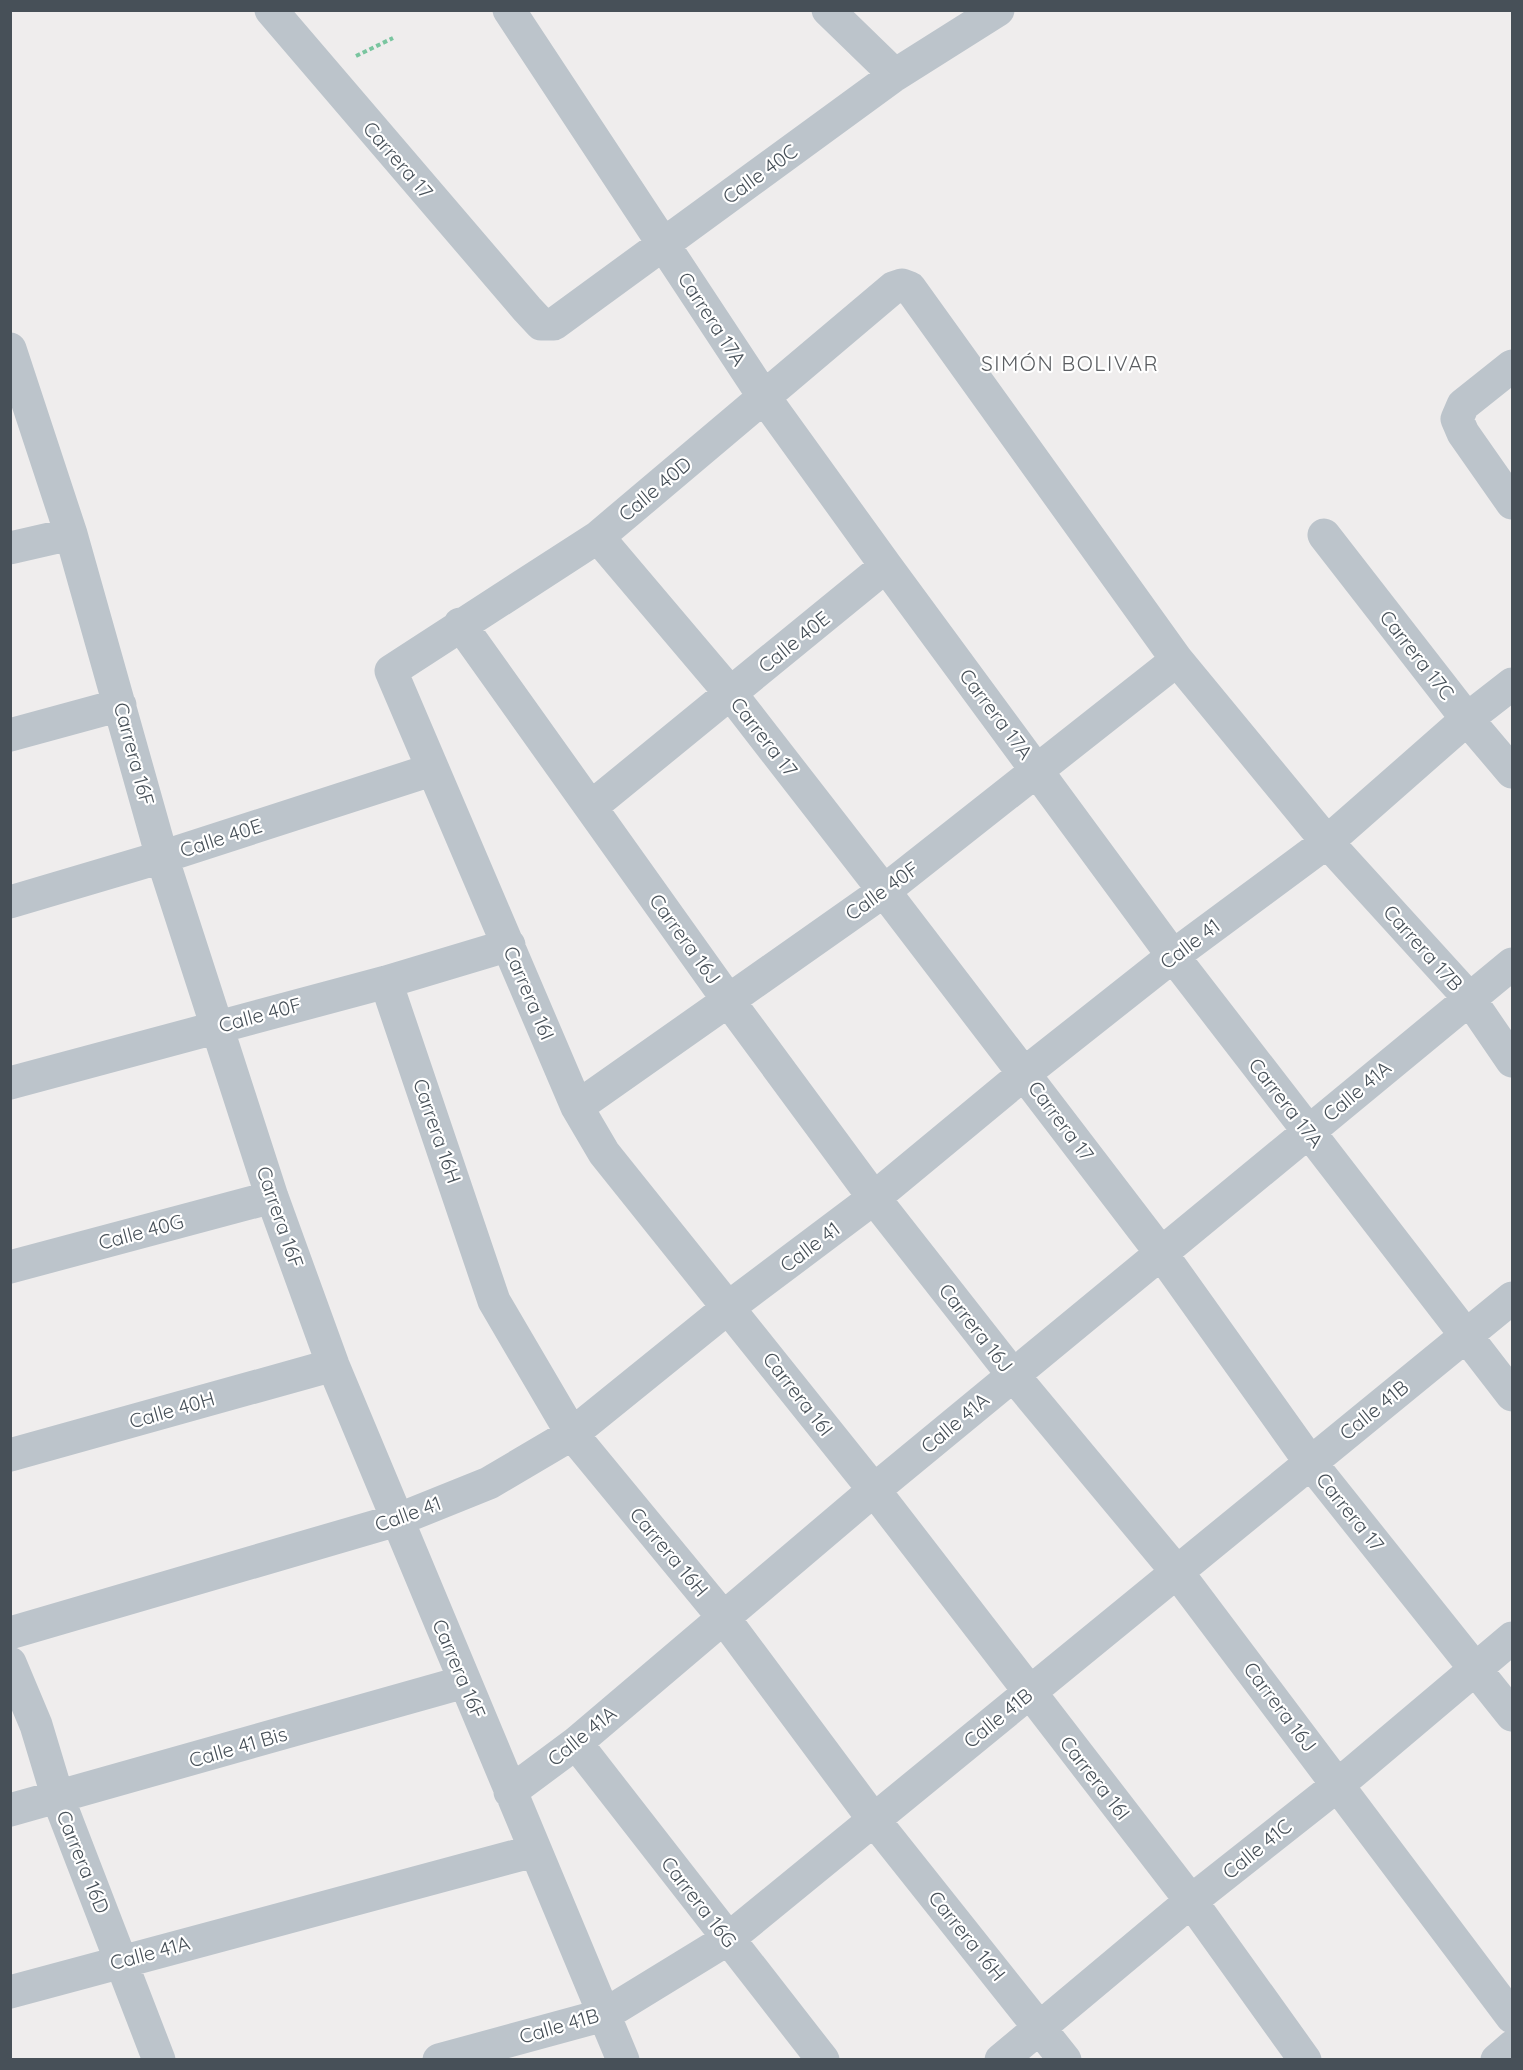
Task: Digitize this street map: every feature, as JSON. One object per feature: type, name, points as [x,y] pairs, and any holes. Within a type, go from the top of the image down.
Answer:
[{"type":"street","name":"Carrera 17","points":[[271,10],[527,309]]},
{"type":"street","name":"Carrera 17A","points":[[509,10],[764,397],[886,566],[1173,956],[1512,1395]]},
{"type":"street","points":[[828,10],[895,75]]},
{"type":"street","name":"Calle 40C","points":[[527,309],[541,324],[554,324],[895,75],[998,10]]},
{"type":"street","name":"Calle 40D","points":[[391,671],[597,537],[893,288],[902,285]]},
{"type":"street","name":"Carrera 17B","points":[[902,285],[909,288],[990,397],[1177,660],[1327,842],[1469,998],[1512,1061]]},
{"type":"street","name":"Carrera 16F","points":[[11,354],[71,534],[162,857],[272,1197],[333,1365],[623,2060]]},
{"type":"street","points":[[1512,366],[1463,405],[1457,419],[1463,433],[1512,503]]},
{"type":"street","points":[[10,548],[71,534]]},
{"type":"street","name":"Carrera 17C","points":[[1324,535],[1467,719],[1512,772]]},
{"type":"street","name":"Carrera 17","points":[[597,537],[730,694],[884,891],[1161,1253],[1310,1462],[1476,1667],[1512,1715]]},
{"type":"street","name":"Calle 40E","points":[[591,807],[886,566]]},
{"type":"street","name":"Carrera 16J","points":[[460,624],[728,1000],[874,1198],[1013,1375],[1177,1572],[1339,1784],[1512,2017]]},
{"type":"street","name":"Calle 40F","points":[[577,1107],[884,891],[1177,660]]},
{"type":"street","name":"Carrera 16I","points":[[391,671],[431,770],[509,945],[577,1107],[604,1153],[874,1490],[1191,1901],[1305,2060]]},
{"type":"street","name":"Calle 41","points":[[10,1633],[397,1520],[489,1483],[572,1434],[729,1307],[874,1198],[1025,1073],[1173,956],[1327,842],[1467,719],[1512,684]]},
{"type":"street","points":[[10,735],[120,705]]},
{"type":"street","name":"Calle 40E","points":[[10,902],[162,857],[431,770]]},
{"type":"street","name":"Calle 40F","points":[[10,1083],[387,982],[509,945]]},
{"type":"street","name":"Calle 41A","points":[[510,1792],[576,1743],[874,1490],[1512,964]]},
{"type":"street","name":"Carrera 16H","points":[[387,982],[494,1301],[572,1434],[723,1617],[874,1820],[1065,2060]]},
{"type":"street","name":"Calle 40G","points":[[10,1267],[272,1197]]},
{"type":"street","name":"Calle 41B","points":[[439,2060],[604,2015],[728,1939],[1512,1298]]},
{"type":"street","name":"Calle 40H","points":[[10,1455],[333,1365]]},
{"type":"street","name":"Calle 41C","points":[[1001,2060],[1191,1901],[1339,1784],[1512,1638]]},
{"type":"street","name":"Carrera 16D","points":[[10,1663],[36,1725],[58,1798],[159,2060]]},
{"type":"street","name":"Calle 41 Bis","points":[[10,1810],[465,1682]]},
{"type":"street","name":"Carrera 16G","points":[[576,1743],[823,2060]]},
{"type":"street","name":"Calle 41A","points":[[10,1992],[534,1851]]},
{"type":"street","points":[[1497,2060],[1512,2047]]},
{"type":"district","name":"SIMÓN BOLIVAR","points":[[1070,364]]}]
